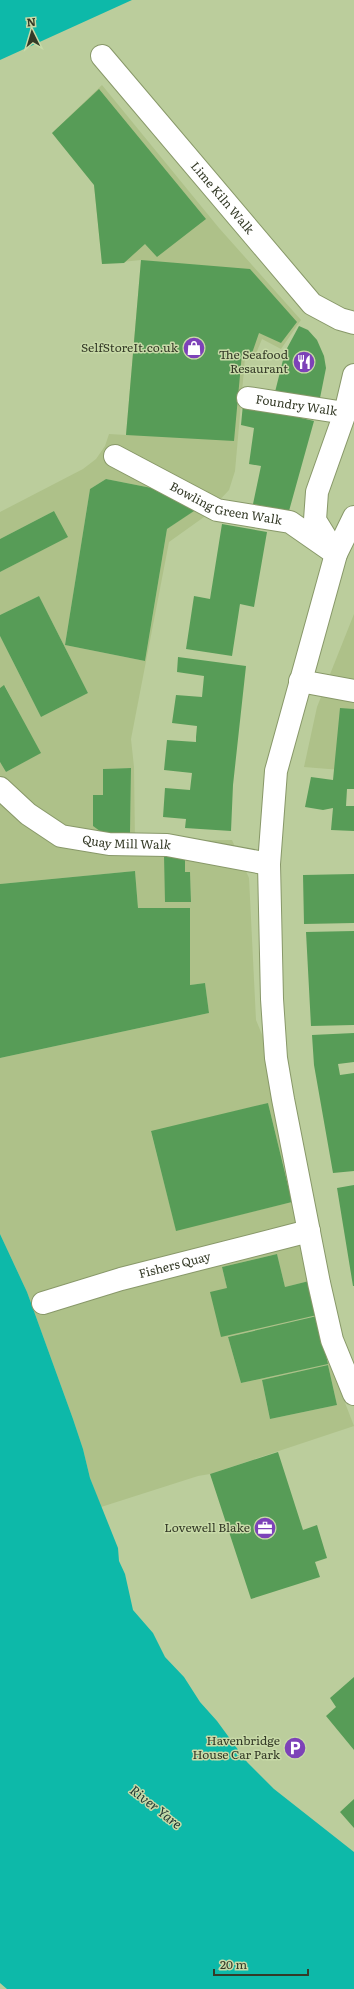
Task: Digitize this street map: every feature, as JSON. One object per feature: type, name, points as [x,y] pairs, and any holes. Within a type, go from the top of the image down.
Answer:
[{"type":"street","name":"Lime Kiln Walk","points":[[102,56],[312,304],[340,319],[354,323]]},
{"type":"street","points":[[336,554],[315,520],[317,492],[345,413],[354,375]]},
{"type":"street","name":"Foundry Walk","points":[[248,398],[345,413]]},
{"type":"street","name":"Bowling Green Walk","points":[[115,456],[217,510],[290,522],[336,554]]},
{"type":"street","points":[[354,517],[336,554],[276,771],[269,864],[272,999],[276,1058],[308,1231],[332,1340],[354,1394]]},
{"type":"street","points":[[300,680],[354,691]]},
{"type":"street","name":"Quay Mill Walk","points":[[0,788],[28,814],[61,836],[110,844],[167,845],[269,864]]},
{"type":"street","name":"Fishers Quay","points":[[43,1303],[120,1279],[308,1231]]},
{"type":"shaded area","points":[[102,85],[219,228],[301,320],[281,349],[262,339],[253,361],[245,358],[235,471],[229,490],[204,517],[169,542],[131,739],[134,767],[135,841],[232,840],[249,878],[256,1020],[270,1054],[303,1244],[335,1377],[354,1426],[210,1474],[198,1476],[101,1507],[90,1478],[83,1449],[73,1419],[27,1292],[0,1234],[0,1058],[209,1013],[205,983],[190,985],[190,908],[138,908],[135,871],[0,884],[0,762],[6,772],[40,753],[5,686],[0,688],[0,636],[41,717],[88,693],[39,596],[0,615],[0,572],[67,537],[54,511],[0,539],[0,512],[83,469],[96,459],[105,446],[109,434],[126,435],[141,260],[102,264],[94,185],[52,133]],"holes":[[[106,479],[182,494],[193,511],[167,529],[145,661],[65,645],[90,489]],[[131,768],[130,834],[93,826],[93,795],[103,795],[103,769]],[[185,855],[185,872],[190,873],[191,902],[165,902]],[[268,1103],[292,1202],[176,1230],[151,1132]],[[277,1254],[285,1287],[309,1281],[221,1337],[227,1288],[222,1267]],[[316,1316],[327,1364],[241,1383],[228,1337]],[[328,1365],[337,1405],[270,1419],[262,1380]]]},
{"type":"shaded area","points":[[354,614],[354,771],[304,767],[317,707]]},
{"type":"water","points":[[0,0],[132,0],[0,60]]},
{"type":"water","name":"River Yare","points":[[0,1234],[27,1292],[73,1419],[83,1449],[90,1478],[118,1548],[119,1561],[125,1574],[133,1610],[153,1633],[165,1657],[184,1677],[200,1702],[217,1721],[247,1762],[274,1789],[354,1852],[354,1989],[7,1989],[0,1983]]},
{"type":"building","points":[[99,89],[206,219],[157,257],[145,244],[124,263],[102,264],[94,185],[52,133]]},
{"type":"building","name":"SelfStoreIt.co.uk","points":[[141,260],[250,269],[297,322],[281,343],[259,333],[251,356],[242,353],[234,441],[126,435]]},
{"type":"building","name":"The Seafood Resaurant","points":[[299,326],[308,330],[317,340],[324,356],[326,368],[318,408],[274,396],[285,352]]},
{"type":"building","points":[[243,404],[314,421],[289,511],[253,504],[261,466],[249,464],[254,428],[241,425]]},
{"type":"building","points":[[106,479],[182,494],[194,511],[167,529],[145,661],[65,645],[90,489]]},
{"type":"building","points":[[54,511],[68,537],[0,572],[0,539]]},
{"type":"building","points":[[222,524],[267,532],[254,607],[240,604],[232,656],[186,649],[194,596],[210,599]]},
{"type":"building","points":[[39,596],[88,693],[41,717],[0,636],[0,615]]},
{"type":"building","points":[[178,657],[246,666],[233,785],[231,831],[185,828],[186,819],[163,817],[165,788],[190,790],[192,773],[164,770],[167,740],[196,742],[197,726],[172,723],[176,695],[202,697],[204,676],[177,672]]},
{"type":"building","points":[[4,685],[41,753],[6,772],[0,762],[0,688]]},
{"type":"building","points":[[340,708],[354,709],[354,789],[347,789],[346,806],[354,806],[354,831],[331,830],[333,808],[323,810],[305,807],[311,777],[333,780]]},
{"type":"building","points":[[131,768],[130,834],[104,834],[93,826],[93,795],[103,795],[103,769]]},
{"type":"building","points":[[164,855],[185,855],[185,872],[190,872],[191,902],[165,902]]},
{"type":"building","points":[[135,871],[138,908],[190,908],[190,985],[205,983],[209,1013],[0,1058],[0,884]]},
{"type":"building","points":[[354,874],[354,923],[304,924],[303,875]]},
{"type":"building","points":[[354,931],[354,1025],[311,1026],[306,932]]},
{"type":"building","points":[[354,1033],[354,1062],[338,1064],[340,1075],[354,1073],[354,1171],[333,1173],[314,1065],[312,1035]]},
{"type":"building","points":[[268,1103],[292,1202],[176,1231],[151,1131]]},
{"type":"building","points":[[354,1185],[354,1286],[353,1286],[337,1188]]},
{"type":"building","points":[[277,1254],[285,1287],[309,1281],[317,1315],[221,1337],[210,1292],[227,1288],[222,1267]]},
{"type":"building","points":[[317,1316],[328,1364],[241,1383],[228,1337]]},
{"type":"building","points":[[328,1365],[337,1405],[270,1419],[262,1380]]},
{"type":"building","name":"Lovewell Blake","points":[[278,1452],[303,1530],[317,1525],[327,1558],[315,1562],[320,1577],[251,1599],[210,1474]]},
{"type":"building","points":[[354,1677],[354,1750],[326,1716],[336,1707],[330,1698]]},
{"type":"building","points":[[354,1799],[354,1828],[340,1812]]},
{"type":"place","name":"SelfStoreIt.co.uk","points":[[194,348]]},
{"type":"place","name":"The Seafood Resaurant","points":[[304,362]]},
{"type":"place","name":"Lovewell Blake","points":[[265,1528]]},
{"type":"place","name":"Havenbridge House Car Park","points":[[295,1748]]}]
